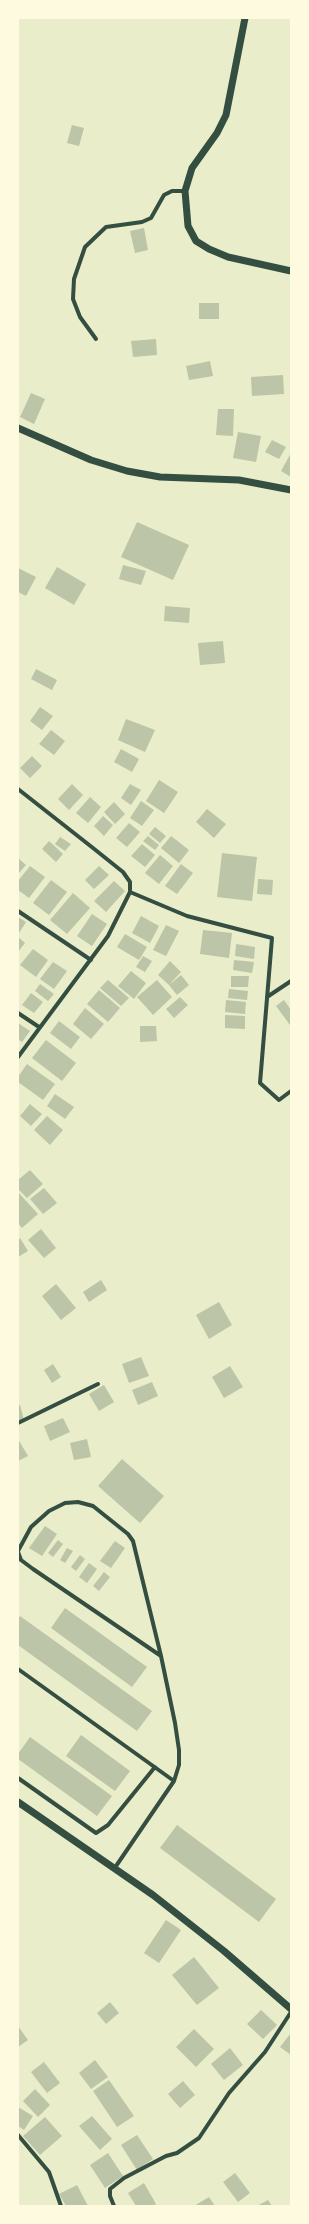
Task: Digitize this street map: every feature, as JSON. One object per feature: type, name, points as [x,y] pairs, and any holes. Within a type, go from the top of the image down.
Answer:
[{"type":"street","points":[[245,18],[226,114],[217,133],[192,168],[185,191],[188,226],[196,241],[228,257],[291,272]]},
{"type":"street","points":[[96,339],[80,317],[73,299],[74,279],[85,247],[106,227],[142,222],[151,218],[164,195],[172,191],[185,191]]},
{"type":"street","points":[[18,428],[91,460],[127,471],[160,477],[238,480],[291,490]]},
{"type":"street","points":[[18,789],[123,872],[130,882],[130,892],[108,936],[18,1057]]},
{"type":"street","points":[[130,892],[187,916],[272,938],[260,1083],[279,1100],[291,1091]]},
{"type":"street","points":[[18,911],[91,960]]},
{"type":"street","points":[[267,997],[291,980]]},
{"type":"street","points":[[18,1013],[39,1027]]},
{"type":"street","points":[[18,1423],[98,1384]]},
{"type":"street","points":[[114,1869],[174,1781],[179,1765],[180,1750],[161,1656],[133,1541],[128,1534],[93,1506],[78,1502],[65,1503],[49,1511],[31,1527],[18,1552],[21,1560],[161,1656]]},
{"type":"street","points":[[18,1669],[174,1781]]},
{"type":"street","points":[[18,1778],[96,1833],[108,1826],[155,1767]]},
{"type":"street","points":[[18,1802],[114,1869],[190,1925],[291,2009]]},
{"type":"street","points":[[114,2206],[110,2196],[110,2189],[124,2178],[166,2156],[178,2153],[199,2138],[228,2093],[264,2052],[291,2012]]},
{"type":"street","points":[[18,2135],[49,2172],[60,2206]]},
{"type":"building","points":[[72,125],[84,128],[79,146],[67,143]]},
{"type":"building","points":[[144,228],[148,250],[135,253],[130,231]]},
{"type":"building","points":[[199,303],[219,303],[219,319],[199,319]]},
{"type":"building","points":[[156,339],[157,355],[133,357],[131,341]]},
{"type":"building","points":[[210,361],[213,376],[189,380],[186,366]]},
{"type":"building","points":[[283,375],[284,394],[252,396],[251,377]]},
{"type":"building","points":[[31,393],[45,399],[34,424],[20,417]]},
{"type":"building","points":[[218,409],[234,409],[233,436],[216,435]]},
{"type":"building","points":[[238,432],[261,436],[256,462],[233,458]]},
{"type":"building","points":[[272,440],[286,447],[279,459],[265,452]]},
{"type":"building","points":[[291,453],[291,477],[281,471]]},
{"type":"building","points":[[137,522],[189,545],[173,580],[121,557]]},
{"type":"building","points":[[123,565],[146,571],[141,585],[119,579]]},
{"type":"building","points":[[57,567],[86,584],[74,605],[45,588]]},
{"type":"building","points":[[18,568],[36,577],[26,596],[18,592]]},
{"type":"building","points":[[165,606],[190,608],[189,623],[164,621]]},
{"type":"building","points":[[223,641],[225,663],[200,665],[198,643]]},
{"type":"building","points":[[36,669],[57,680],[52,690],[31,679]]},
{"type":"building","points":[[40,707],[53,716],[42,730],[30,721]]},
{"type":"building","points":[[126,719],[155,730],[145,752],[118,740]]},
{"type":"building","points":[[51,730],[65,741],[54,755],[39,744]]},
{"type":"building","points":[[121,749],[139,759],[132,772],[114,762]]},
{"type":"building","points":[[32,756],[42,766],[30,778],[20,768]]},
{"type":"building","points":[[159,780],[178,792],[164,813],[146,801]]},
{"type":"building","points":[[72,784],[83,795],[69,810],[58,799]]},
{"type":"building","points":[[130,784],[141,790],[131,805],[121,798]]},
{"type":"building","points":[[90,797],[101,807],[88,823],[76,813]]},
{"type":"building","points":[[141,801],[154,810],[142,826],[130,818]]},
{"type":"building","points":[[114,802],[125,814],[115,824],[104,812]]},
{"type":"building","points":[[207,809],[226,824],[214,838],[196,822]]},
{"type":"building","points":[[103,816],[113,825],[104,836],[94,826]]},
{"type":"building","points":[[129,823],[140,832],[127,847],[116,838]]},
{"type":"building","points":[[155,827],[166,836],[160,843],[149,834]]},
{"type":"building","points":[[148,836],[159,845],[155,850],[143,841]]},
{"type":"building","points":[[171,836],[189,850],[179,863],[161,848]]},
{"type":"building","points":[[60,837],[71,844],[65,851],[55,844]]},
{"type":"building","points":[[49,841],[63,854],[56,862],[42,849]]},
{"type":"building","points":[[142,844],[155,855],[145,867],[131,856]]},
{"type":"building","points":[[222,853],[257,857],[252,901],[217,897]]},
{"type":"building","points":[[160,855],[173,866],[159,884],[145,873]]},
{"type":"building","points":[[18,858],[26,865],[18,874]]},
{"type":"building","points":[[181,864],[193,873],[177,894],[165,886]]},
{"type":"building","points":[[30,866],[45,877],[29,898],[18,890],[18,881]]},
{"type":"building","points":[[99,866],[109,875],[94,889],[85,880]]},
{"type":"building","points":[[258,879],[273,880],[272,895],[257,894]]},
{"type":"building","points":[[51,880],[67,892],[49,915],[33,903]]},
{"type":"building","points":[[114,881],[125,891],[106,912],[94,901]]},
{"type":"building","points":[[73,893],[90,908],[67,934],[50,920]]},
{"type":"building","points":[[92,914],[107,924],[92,946],[77,936]]},
{"type":"building","points":[[141,916],[159,926],[150,943],[132,933]]},
{"type":"building","points":[[18,917],[26,922],[19,933],[18,932]]},
{"type":"building","points":[[166,925],[179,931],[166,956],[153,950]]},
{"type":"building","points":[[203,930],[232,933],[229,958],[200,954]]},
{"type":"building","points":[[125,934],[147,947],[139,960],[117,947]]},
{"type":"building","points":[[18,937],[25,943],[18,952]]},
{"type":"building","points":[[236,944],[255,947],[254,959],[235,956]]},
{"type":"building","points":[[33,949],[48,960],[36,977],[20,965]]},
{"type":"building","points":[[143,956],[152,961],[145,972],[136,967]]},
{"type":"building","points":[[234,960],[254,962],[252,973],[233,970]]},
{"type":"building","points":[[170,961],[181,972],[169,985],[158,975]]},
{"type":"building","points":[[53,962],[67,971],[54,989],[40,979]]},
{"type":"building","points":[[131,971],[146,983],[134,999],[118,986]]},
{"type":"building","points":[[181,975],[189,985],[177,995],[169,985]]},
{"type":"building","points":[[231,976],[249,976],[248,987],[231,987]]},
{"type":"building","points":[[108,980],[129,998],[121,1006],[100,988]]},
{"type":"building","points":[[157,980],[172,997],[153,1015],[137,997]]},
{"type":"building","points":[[40,984],[54,994],[48,1001],[35,991]]},
{"type":"building","points":[[229,989],[248,991],[247,1000],[228,998]]},
{"type":"building","points":[[99,990],[120,1008],[108,1022],[87,1004]]},
{"type":"building","points":[[31,993],[43,1002],[34,1013],[22,1005]]},
{"type":"building","points":[[180,997],[188,1005],[174,1018],[166,1009]]},
{"type":"building","points":[[226,1000],[246,1002],[245,1014],[225,1012]]},
{"type":"building","points":[[284,1000],[291,1010],[290,1025],[276,1006]]},
{"type":"building","points":[[85,1008],[104,1024],[91,1039],[73,1024]]},
{"type":"building","points":[[225,1015],[245,1016],[245,1029],[225,1028]]},
{"type":"building","points":[[59,1021],[80,1037],[71,1049],[50,1033]]},
{"type":"building","points":[[18,1023],[30,1031],[22,1042],[18,1039]]},
{"type":"building","points":[[140,1026],[156,1026],[157,1041],[140,1042]]},
{"type":"building","points":[[46,1040],[76,1063],[62,1081],[32,1058]]},
{"type":"building","points":[[27,1064],[55,1084],[43,1100],[18,1082],[18,1077]]},
{"type":"building","points":[[55,1094],[74,1107],[65,1119],[47,1106]]},
{"type":"building","points":[[30,1104],[42,1114],[31,1126],[20,1116]]},
{"type":"building","points":[[47,1116],[63,1130],[50,1145],[34,1130]]},
{"type":"building","points":[[30,1170],[43,1184],[27,1198],[18,1189],[18,1180]]},
{"type":"building","points":[[44,1188],[57,1203],[43,1214],[30,1199]]},
{"type":"building","points":[[18,1192],[38,1214],[22,1228],[18,1223]]},
{"type":"building","points":[[41,1229],[56,1248],[44,1258],[28,1240]]},
{"type":"building","points":[[20,1238],[28,1251],[18,1257],[18,1240]]},
{"type":"building","points":[[101,1280],[107,1290],[89,1302],[83,1292]]},
{"type":"building","points":[[56,1284],[76,1308],[61,1320],[42,1296]]},
{"type":"building","points":[[219,1302],[232,1325],[209,1339],[196,1315]]},
{"type":"building","points":[[141,1357],[149,1376],[129,1383],[122,1364]]},
{"type":"building","points":[[53,1364],[61,1377],[52,1383],[44,1370]]},
{"type":"building","points":[[230,1366],[243,1387],[224,1398],[212,1377]]},
{"type":"building","points":[[152,1382],[158,1396],[138,1405],[132,1390]]},
{"type":"building","points":[[104,1385],[114,1402],[99,1411],[89,1394]]},
{"type":"building","points":[[20,1405],[24,1420],[18,1422],[18,1406]]},
{"type":"building","points":[[63,1418],[70,1432],[50,1441],[44,1426]]},
{"type":"building","points":[[18,1439],[28,1456],[18,1461]]},
{"type":"building","points":[[87,1439],[91,1457],[74,1460],[70,1443]]},
{"type":"building","points":[[122,1459],[164,1496],[140,1523],[98,1486]]},
{"type":"building","points":[[45,1526],[57,1534],[42,1556],[29,1548]]},
{"type":"building","points":[[58,1540],[63,1544],[53,1557],[48,1553]]},
{"type":"building","points":[[115,1541],[125,1548],[111,1568],[100,1561]]},
{"type":"building","points":[[67,1548],[73,1551],[65,1563],[60,1560]]},
{"type":"building","points":[[80,1555],[85,1559],[76,1571],[71,1567]]},
{"type":"building","points":[[89,1563],[97,1569],[87,1583],[79,1577]]},
{"type":"building","points":[[104,1572],[110,1577],[99,1591],[93,1586]]},
{"type":"building","points":[[65,1608],[147,1667],[132,1687],[51,1628]]},
{"type":"building","points":[[20,1616],[152,1711],[137,1731],[18,1645],[18,1619]]},
{"type":"building","points":[[81,1735],[130,1771],[115,1791],[66,1756]]},
{"type":"building","points":[[30,1737],[112,1796],[97,1816],[18,1759],[18,1754]]},
{"type":"building","points":[[177,1825],[276,1899],[259,1922],[160,1848]]},
{"type":"building","points":[[166,1920],[181,1930],[159,1963],[144,1953]]},
{"type":"building","points":[[194,1957],[219,1988],[197,2005],[172,1975]]},
{"type":"building","points":[[110,2002],[119,2013],[106,2024],[97,2013]]},
{"type":"building","points":[[261,2010],[277,2025],[263,2039],[247,2024]]},
{"type":"building","points":[[18,2026],[28,2040],[18,2047]]},
{"type":"building","points":[[194,2029],[214,2049],[196,2067],[176,2047]]},
{"type":"building","points":[[291,2033],[291,2055],[280,2047]]},
{"type":"building","points":[[230,2048],[243,2065],[224,2080],[211,2064]]},
{"type":"building","points":[[95,2060],[108,2077],[91,2089],[79,2073]]},
{"type":"building","points":[[44,2062],[60,2083],[47,2093],[31,2072]]},
{"type":"building","points":[[109,2080],[134,2116],[117,2127],[93,2091]]},
{"type":"building","points":[[183,2081],[195,2095],[180,2108],[168,2094]]},
{"type":"building","points":[[35,2089],[50,2105],[38,2117],[23,2101]]},
{"type":"building","points":[[18,2107],[33,2116],[24,2130],[18,2126]]},
{"type":"building","points":[[92,2116],[112,2139],[100,2150],[79,2126]]},
{"type":"building","points":[[45,2117],[62,2136],[40,2155],[23,2136]]},
{"type":"building","points":[[137,2135],[153,2159],[137,2170],[121,2145]]},
{"type":"building","points":[[108,2153],[123,2176],[105,2188],[90,2165]]},
{"type":"building","points":[[235,2173],[250,2193],[238,2202],[223,2182]]},
{"type":"building","points":[[144,2183],[156,2204],[153,2206],[136,2206],[128,2193]]},
{"type":"building","points":[[77,2185],[88,2206],[66,2206],[59,2194]]},
{"type":"building","points":[[209,2197],[215,2206],[194,2206]]},
{"type":"building","points":[[268,2200],[272,2206],[257,2206]]}]
